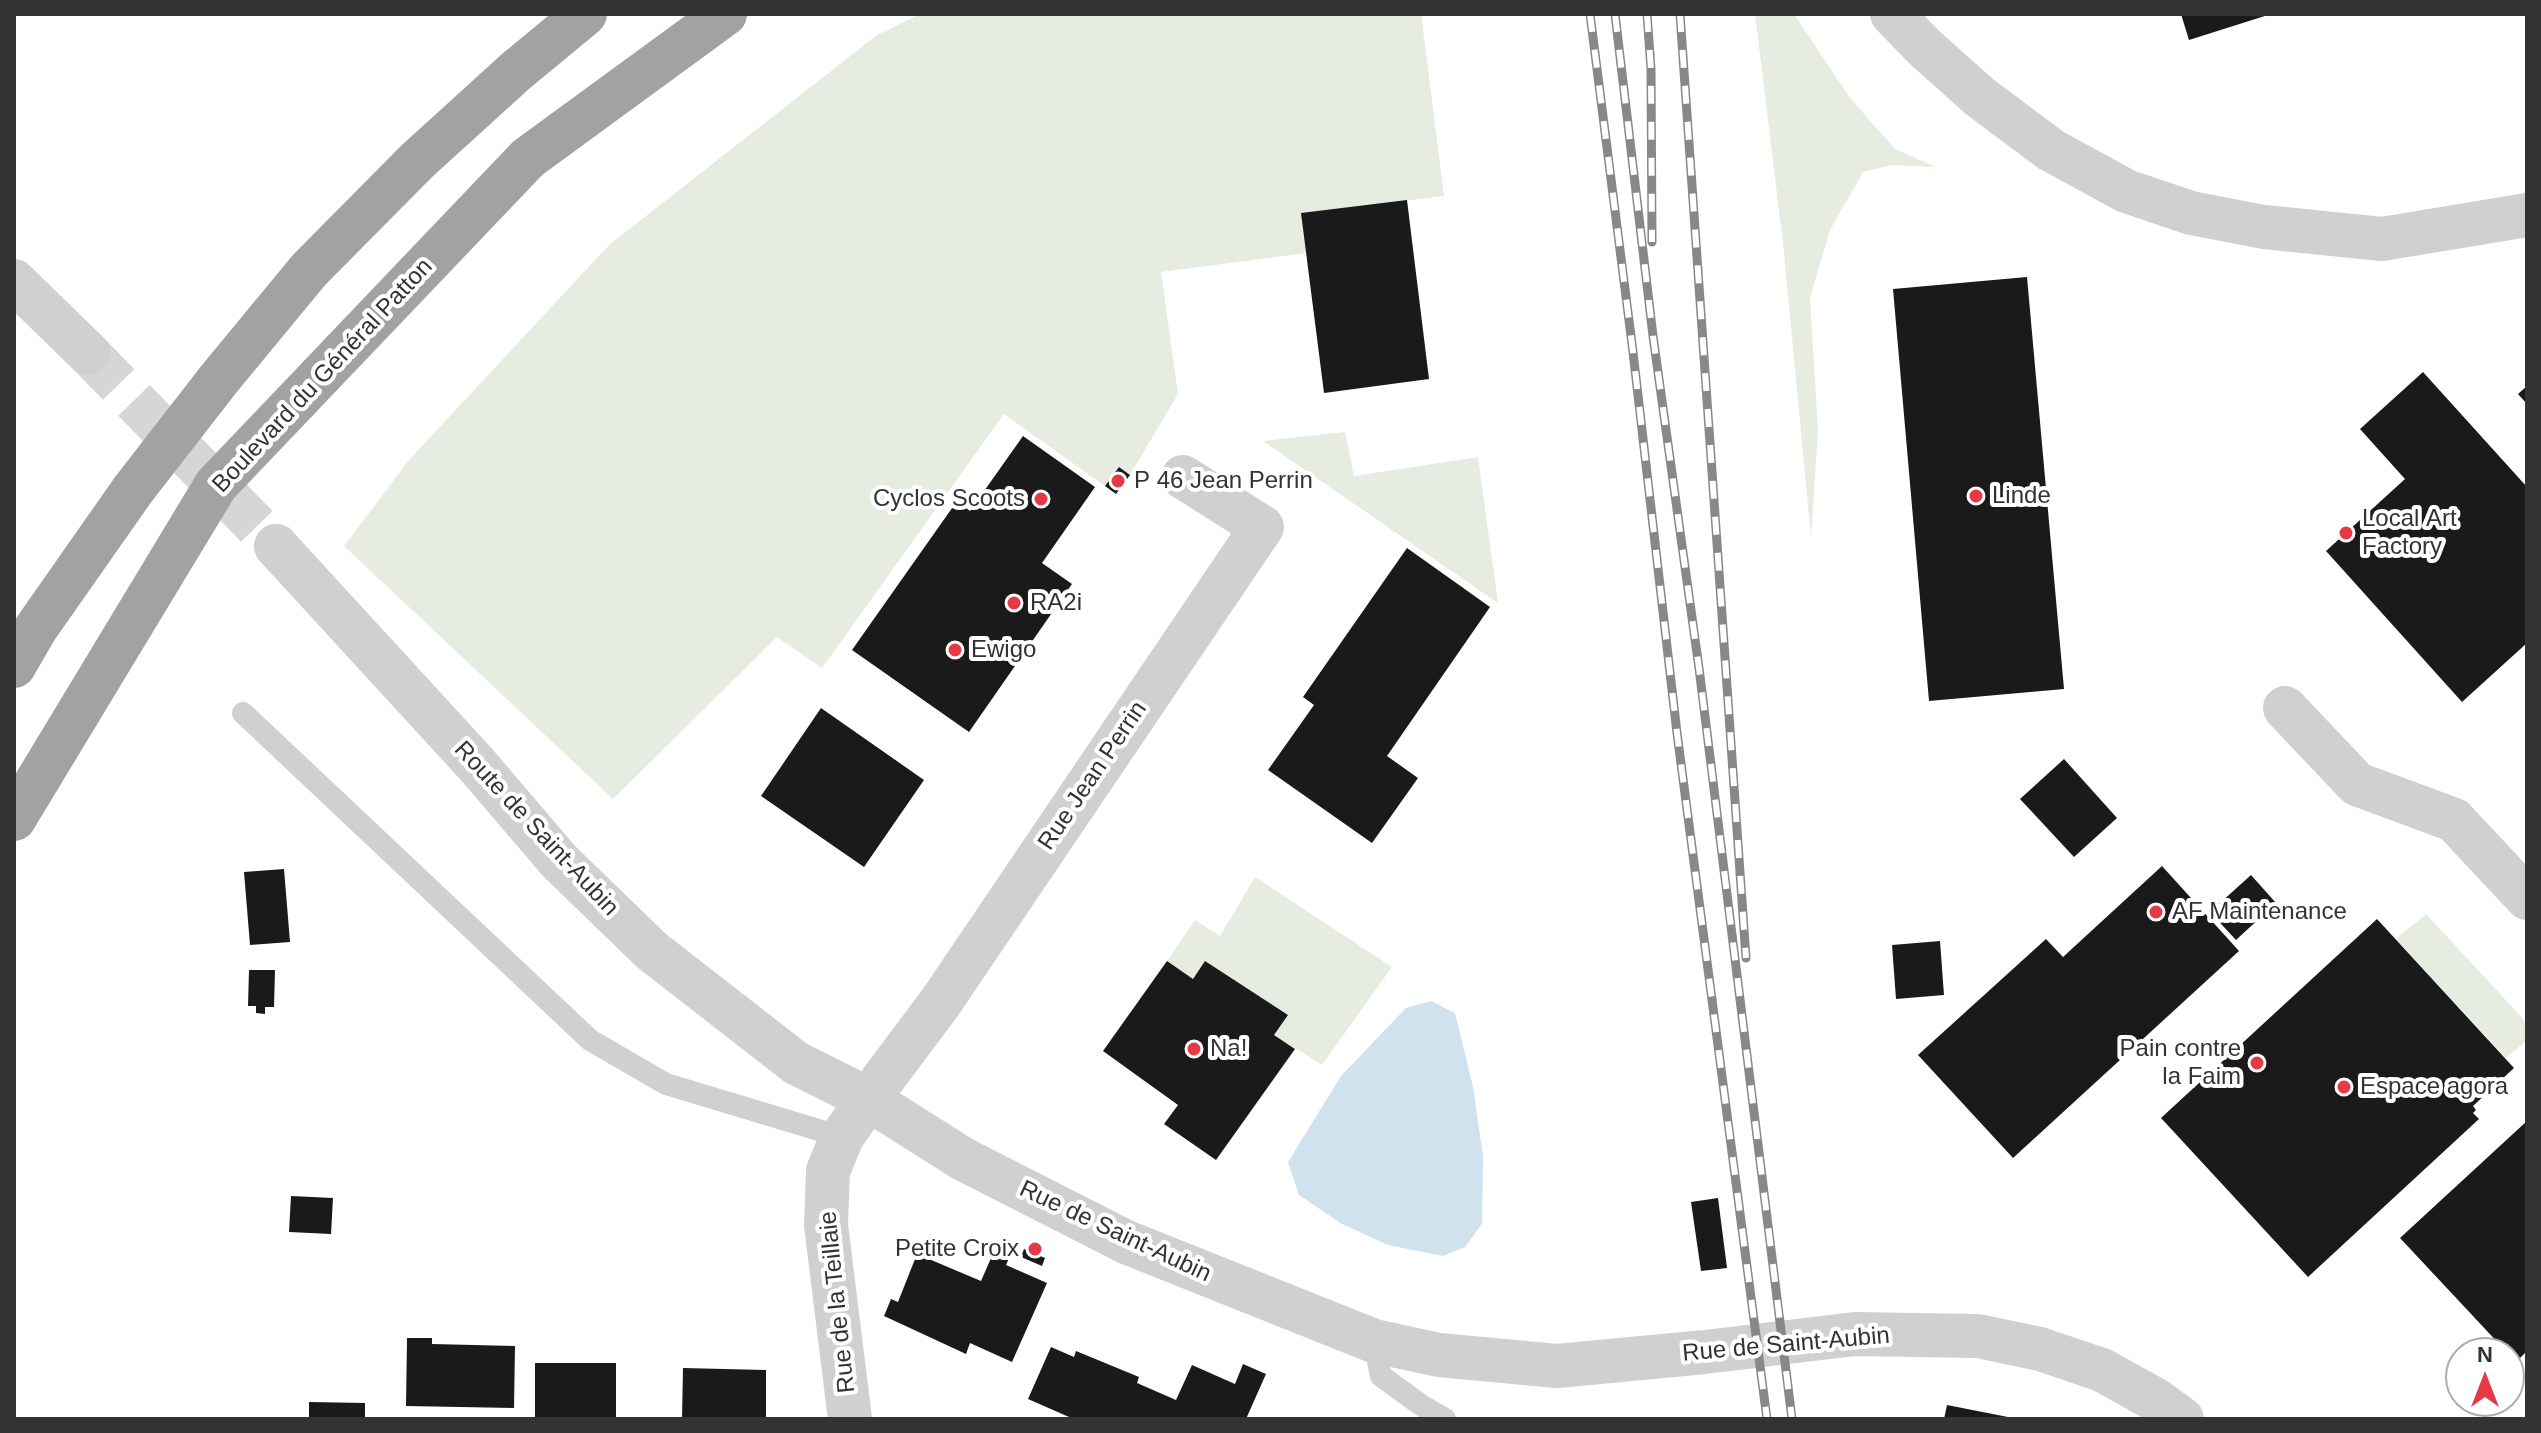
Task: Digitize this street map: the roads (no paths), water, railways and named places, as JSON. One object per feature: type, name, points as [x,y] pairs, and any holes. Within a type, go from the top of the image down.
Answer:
[{"type":"highway","points":[[14,666],[36,628],[132,491],[309,270],[417,161],[516,71],[585,14]]},
{"type":"highway","name":"Boulevard du Général Patton","points":[[14,819],[216,485],[528,158],[725,14]]},
{"type":"street","points":[[1892,14],[1980,97],[2051,150],[2126,191],[2191,213],[2264,227],[2382,239],[2527,215]]},
{"type":"street","points":[[14,281],[88,353]]},
{"type":"street","name":"Rue Jean Perrin","points":[[868,1099],[940,1003],[1262,527],[1183,477]]},
{"type":"street","name":"Route de Saint-Aubin","points":[[276,546],[467,753],[559,861],[652,951],[796,1063],[868,1099]]},
{"type":"street","points":[[2285,708],[2357,784],[2454,820],[2527,898]]},
{"type":"street","name":"Rue de la Teillaie","points":[[850,1419],[826,1225],[828,1171],[842,1137],[868,1099]]},
{"type":"street","name":"Rue de Saint-Aubin","points":[[868,1099],[963,1159],[1126,1242],[1374,1341],[1439,1355],[1557,1366],[1855,1334],[1978,1336],[2040,1349],[2102,1370],[2156,1400],[2182,1419]]},
{"type":"lane","points":[[243,713],[590,1040],[666,1084],[842,1137]]},
{"type":"lane","points":[[1374,1341],[1381,1376],[1445,1419]]},
{"type":"water","points":[[1431,1001],[1455,1013],[1473,1087],[1483,1156],[1482,1224],[1465,1247],[1443,1256],[1388,1245],[1342,1224],[1299,1195],[1288,1162],[1341,1076],[1406,1008]]},
{"type":"tunnel","points":[[88,353],[276,546]]},
{"type":"railway","points":[[1590,14],[1677,733],[1767,1419]]},
{"type":"railway","points":[[1615,14],[1653,336],[1699,668],[1792,1419]]},
{"type":"railway","points":[[1647,14],[1651,69],[1652,242]]},
{"type":"railway","points":[[1680,14],[1746,958]]},
{"type":"place","name":"P 46 Jean Perrin","points":[[1118,481]]},
{"type":"place","name":"Linde","points":[[1976,496]]},
{"type":"place","name":"Cyclos Scoots","points":[[1041,499]]},
{"type":"place","name":"Local Art Factory","points":[[2346,533]]},
{"type":"place","name":"RA2i","points":[[1014,603]]},
{"type":"place","name":"Ewigo","points":[[955,650]]},
{"type":"place","name":"AF Maintenance","points":[[2156,912]]},
{"type":"place","name":"Na!","points":[[1194,1049]]},
{"type":"place","name":"Pain contre la Faim","points":[[2257,1063]]},
{"type":"place","name":"Espace agora","points":[[2344,1087]]},
{"type":"place","name":"Petite Croix","points":[[1035,1249]]}]
